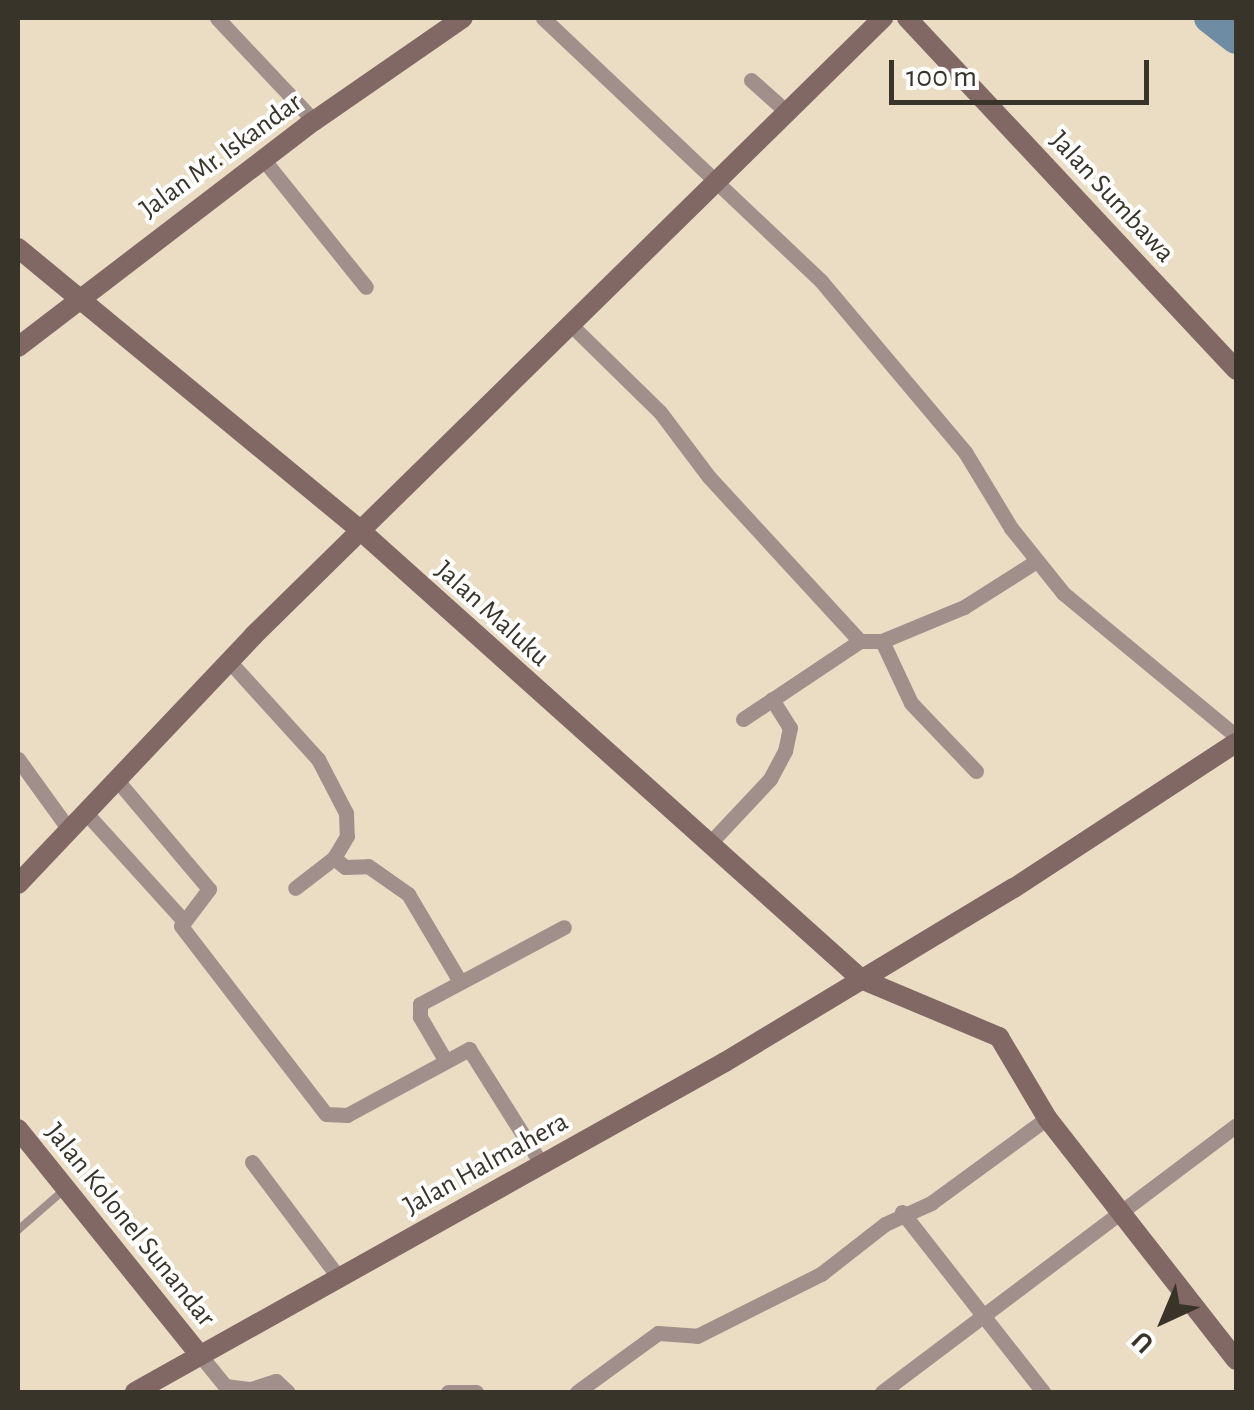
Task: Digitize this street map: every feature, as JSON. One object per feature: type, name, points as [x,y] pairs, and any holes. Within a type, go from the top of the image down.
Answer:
[{"type":"main road","name":"Jalan Mr. Iskandar","points":[[18,348],[314,121],[463,18]]},
{"type":"main road","points":[[18,884],[230,661],[569,322],[884,18]]},
{"type":"main road","name":"Jalan Sumbawa","points":[[907,18],[1236,370]]},
{"type":"main road","name":"Jalan Maluku","points":[[18,248],[361,531],[861,980],[999,1037],[1047,1118],[1236,1360]]},
{"type":"main road","points":[[861,980],[1236,740]]},
{"type":"main road","name":"Jalan Halmahera","points":[[135,1392],[542,1166],[861,980]]},
{"type":"main road","name":"Jalan Kolonel Sunandar","points":[[20,1136],[68,1186],[200,1356]]},
{"type":"street","points":[[217,18],[314,121]]},
{"type":"street","points":[[543,18],[718,178],[904,376],[965,452],[1035,562],[1063,593],[1236,740]]},
{"type":"street","points":[[751,80],[788,113]]},
{"type":"street","points":[[263,159],[366,287]]},
{"type":"street","points":[[569,322],[660,412],[709,477],[860,640]]},
{"type":"street","points":[[743,719],[860,640],[882,640],[964,607],[1035,562]]},
{"type":"street","points":[[882,640],[911,703],[976,772]]},
{"type":"street","points":[[230,661],[330,778],[348,829],[334,858],[295,888]]},
{"type":"street","points":[[709,844],[770,779],[785,751],[790,728],[772,700]]},
{"type":"street","points":[[18,759],[70,830]]},
{"type":"street","points":[[116,779],[209,889],[182,919]]},
{"type":"street","points":[[86,813],[182,919],[238,1004],[332,1117],[347,1115],[460,1049],[474,1052],[542,1166]]},
{"type":"street","points":[[334,858],[345,867],[368,866],[408,894],[459,980]]},
{"type":"street","points":[[444,1058],[418,1011],[459,980],[564,927]]},
{"type":"street","points":[[577,1392],[658,1333],[697,1336],[806,1282],[902,1212],[931,1203],[1047,1118]]},
{"type":"street","points":[[882,1392],[1236,1125]]},
{"type":"street","points":[[252,1162],[339,1278]]},
{"type":"street","points":[[902,1212],[1044,1392]]},
{"type":"street","points":[[200,1356],[225,1386],[252,1389],[276,1382],[288,1392]]},
{"type":"street","points":[[448,1392],[476,1392]]},
{"type":"lane","points":[[18,1230],[68,1186]]},
{"type":"waterway","points":[[1209,18],[1236,39]]}]
